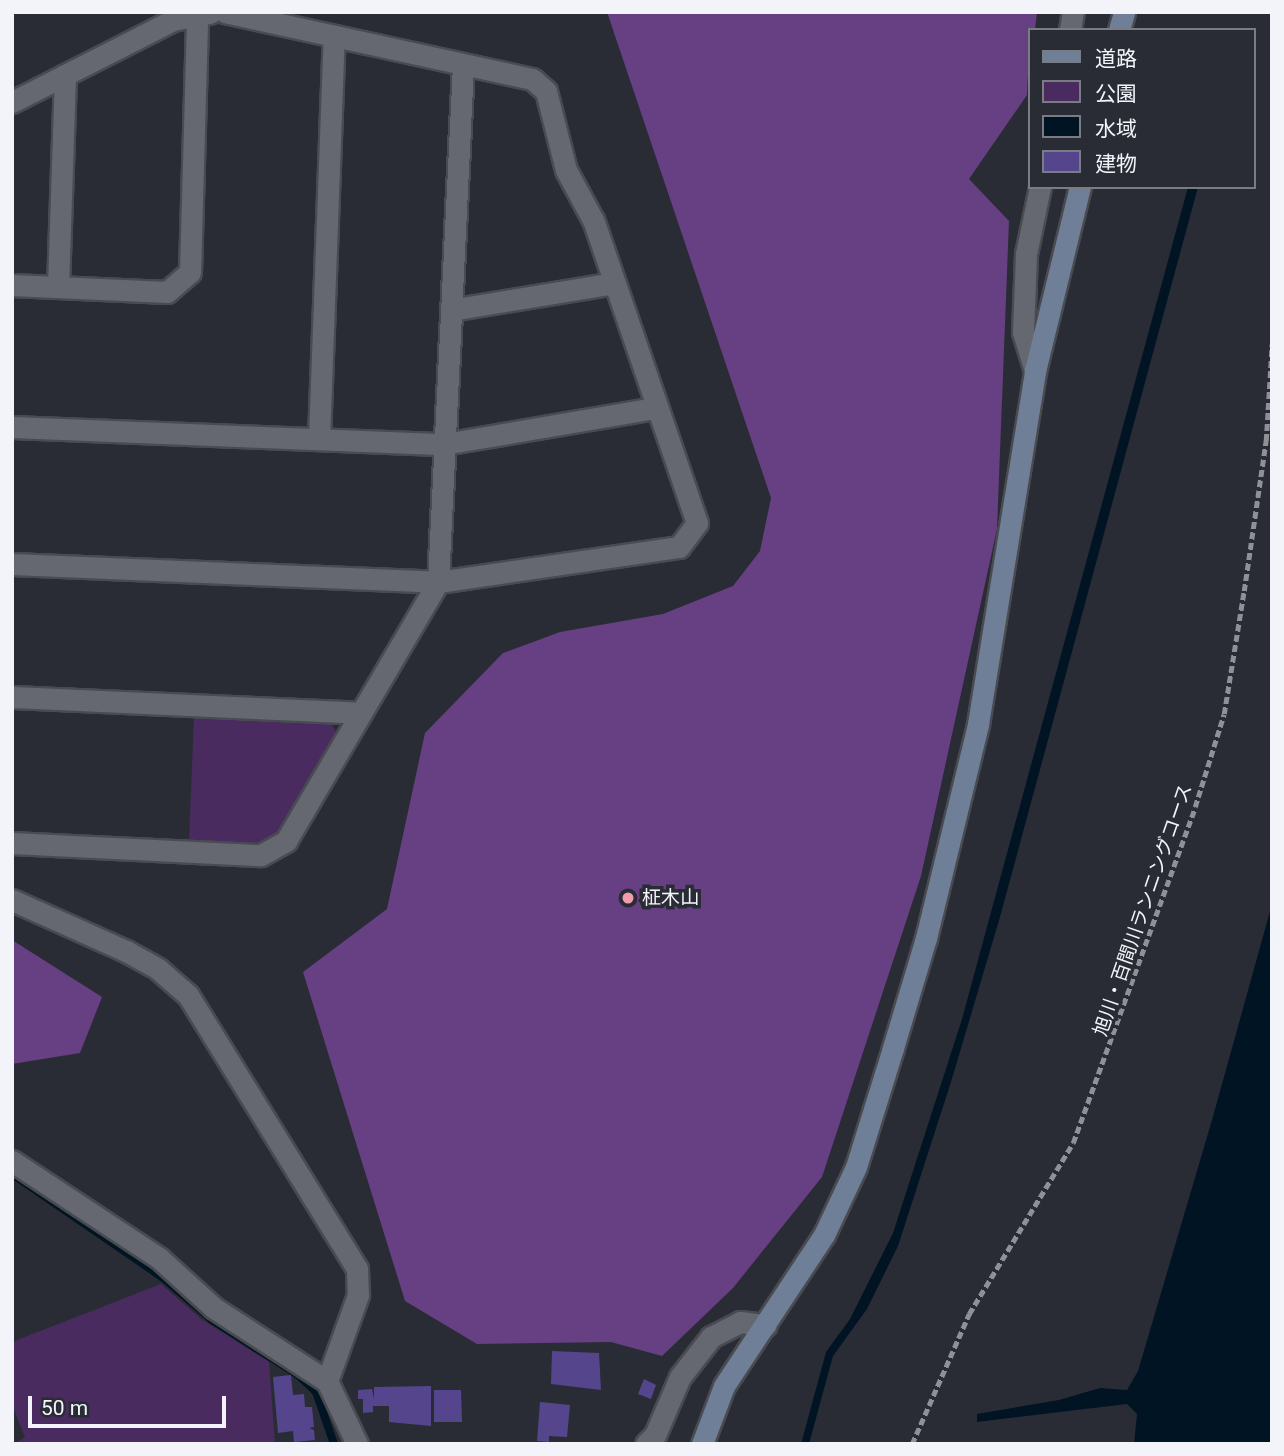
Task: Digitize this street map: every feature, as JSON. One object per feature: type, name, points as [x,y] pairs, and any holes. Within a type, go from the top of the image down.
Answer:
[{"type":"street","points":[[12,564],[438,582],[678,547],[697,523],[654,408],[593,220],[566,170],[546,91],[532,79],[225,12]]},
{"type":"street","points":[[12,102],[173,20],[206,14],[190,272],[167,292],[12,285]]},
{"type":"street","points":[[319,439],[334,36]]},
{"type":"street","points":[[12,843],[261,855],[286,841],[438,582],[463,65]]},
{"type":"street","points":[[58,287],[65,75]]},
{"type":"street","points":[[1035,371],[1023,332],[1026,254],[1040,189]]},
{"type":"street","points":[[702,1444],[724,1386],[824,1235],[856,1167],[926,938],[978,724],[1035,371],[1080,189]]},
{"type":"street","points":[[450,310],[614,283]]},
{"type":"street","points":[[12,427],[444,444],[654,408]]},
{"type":"street","points":[[12,697],[361,713]]},
{"type":"street","points":[[12,900],[126,951],[158,969],[188,995],[357,1269],[358,1295],[327,1381]]},
{"type":"street","points":[[12,1161],[159,1258],[214,1308],[327,1381],[357,1444]]},
{"type":"street","points":[[646,1444],[655,1435],[680,1377],[711,1337],[740,1322],[766,1325]]},
{"type":"path","name":"旭川・百間川ランニングコース","points":[[912,1444],[969,1314],[1073,1143],[1195,807],[1224,714],[1266,441],[1272,344]]},
{"type":"green space","points":[[194,716],[331,723],[337,734],[278,833],[260,843],[189,841]]},
{"type":"green space","points":[[161,1284],[201,1319],[269,1362],[275,1444],[14,1444],[25,1437],[12,1405],[12,1342]]},
{"type":"shaded area","points":[[607,12],[1037,12],[1035,28],[1028,28],[1027,95],[969,179],[1009,221],[997,529],[921,876],[822,1177],[733,1288],[662,1356],[611,1342],[477,1344],[405,1301],[303,972],[387,909],[425,733],[503,653],[560,632],[663,614],[733,586],[760,551],[771,498]]},
{"type":"shaded area","points":[[12,940],[102,997],[80,1053],[12,1064]]},
{"type":"water","points":[[1187,189],[1197,189],[1000,917],[951,1082],[898,1246],[867,1309],[833,1356],[809,1444],[801,1444],[826,1352],[850,1319],[893,1233],[962,1019]]},
{"type":"water","points":[[1272,904],[1272,1444],[1134,1444],[1137,1414],[1127,1404],[977,1422],[977,1414],[1059,1400],[1100,1388],[1127,1390],[1138,1371]]},
{"type":"building","points":[[552,1351],[599,1353],[601,1390],[551,1384]]},
{"type":"building","points":[[291,1375],[293,1395],[304,1394],[305,1407],[312,1407],[314,1427],[309,1428],[314,1430],[315,1440],[294,1442],[293,1431],[278,1433],[273,1377]]},
{"type":"building","points":[[644,1379],[656,1385],[651,1399],[638,1394]]},
{"type":"building","points":[[431,1386],[431,1426],[389,1422],[389,1406],[373,1406],[373,1412],[363,1413],[363,1399],[358,1399],[358,1390],[372,1389],[374,1399],[374,1387]]},
{"type":"building","points":[[434,1390],[461,1390],[462,1422],[434,1422]]},
{"type":"building","points":[[540,1402],[570,1405],[567,1437],[549,1436],[549,1442],[537,1441]]},
{"type":"waterway","points":[[12,1174],[162,1277],[212,1320],[298,1375],[316,1392],[334,1444]]},
{"type":"place","name":"柾木山","points":[[628,898]]}]
